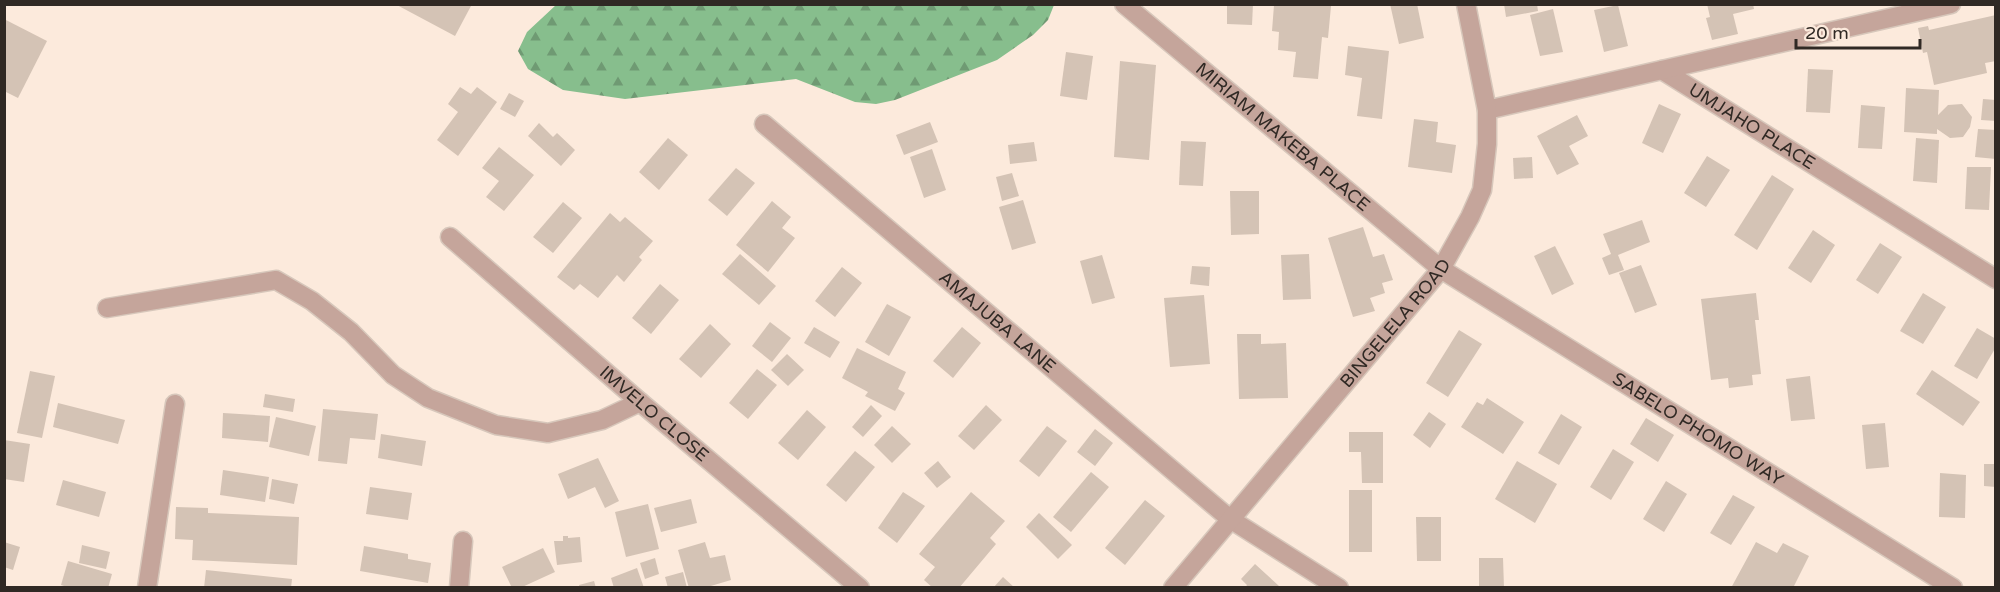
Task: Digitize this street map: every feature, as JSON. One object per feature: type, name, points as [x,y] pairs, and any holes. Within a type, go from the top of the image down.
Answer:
[{"type":"street","name":"MIRIAM MAKEBA PLACE","points":[[1124,4],[1440,270]]},
{"type":"street","name":"BINGELELA ROAD","points":[[1173,588],[1440,270],[1470,217],[1482,190],[1487,144],[1487,110],[1466,4]]},
{"type":"street","points":[[1487,110],[1951,4]]},
{"type":"street","name":"UMJAHO PLACE","points":[[1662,70],[1995,279]]},
{"type":"street","name":"AMAJUBA LANE","points":[[764,124],[1230,519],[1339,588]]},
{"type":"street","name":"IMVELO CLOSE","points":[[450,237],[860,588]]},
{"type":"street","name":"SABELO PHOMO WAY","points":[[1440,270],[1953,588]]},
{"type":"street","points":[[107,308],[276,280],[312,301],[351,332],[393,375],[428,398],[496,425],[548,433],[602,420],[640,402]]},
{"type":"street","points":[[147,588],[175,405]]},
{"type":"street","points":[[459,588],[463,541]]},
{"type":"green space","points":[[556,5],[1054,5],[1048,20],[1033,35],[997,60],[895,100],[876,104],[855,102],[796,79],[625,99],[563,90],[528,69],[518,51],[527,32]]},
{"type":"building","points":[[395,4],[472,4],[455,36]]},
{"type":"building","points":[[1227,4],[1253,4],[1252,25],[1227,24]]},
{"type":"building","points":[[1390,4],[1417,4],[1424,38],[1399,44]]},
{"type":"building","points":[[1504,4],[1537,4],[1538,11],[1506,17]]},
{"type":"building","points":[[1707,4],[1753,4],[1754,9],[1733,14],[1738,34],[1712,40],[1706,18],[1710,17]]},
{"type":"building","points":[[1274,5],[1331,6],[1328,38],[1322,37],[1318,79],[1293,77],[1296,52],[1278,50],[1279,32],[1272,31]]},
{"type":"building","points":[[1618,5],[1628,46],[1604,52],[1594,10]]},
{"type":"building","points":[[1553,9],[1563,52],[1540,56],[1530,15]]},
{"type":"building","points":[[1996,15],[1996,61],[1985,63],[1987,73],[1934,85],[1927,52],[1923,53],[1918,28],[1928,26],[1929,30]]},
{"type":"building","points":[[4,19],[47,41],[18,98],[4,91]]},
{"type":"building","points":[[1348,46],[1389,51],[1382,119],[1357,116],[1362,78],[1345,75]]},
{"type":"building","points":[[1066,52],[1093,56],[1087,100],[1060,96]]},
{"type":"building","points":[[1120,61],[1156,65],[1149,160],[1114,157]]},
{"type":"building","points":[[1808,69],[1833,70],[1830,113],[1806,112]]},
{"type":"building","points":[[460,87],[471,94],[477,87],[497,102],[458,156],[437,140],[458,112],[448,104]]},
{"type":"building","points":[[1906,88],[1939,90],[1938,115],[1948,105],[1962,104],[1972,117],[1970,127],[1963,137],[1950,138],[1937,129],[1937,134],[1904,132]]},
{"type":"building","points":[[509,93],[524,101],[515,117],[500,109]]},
{"type":"building","points":[[1983,99],[1996,100],[1996,121],[1981,120]]},
{"type":"building","points":[[1659,104],[1681,114],[1663,153],[1642,143]]},
{"type":"building","points":[[1861,105],[1885,107],[1882,149],[1858,148]]},
{"type":"building","points":[[1577,115],[1588,136],[1569,146],[1579,164],[1557,175],[1537,136]]},
{"type":"building","points":[[1414,119],[1438,122],[1436,142],[1456,145],[1452,173],[1408,167]]},
{"type":"building","points":[[930,122],[938,142],[904,155],[896,135]]},
{"type":"building","points":[[539,123],[553,137],[557,133],[575,150],[561,166],[528,136]]},
{"type":"building","points":[[1978,129],[1996,130],[1996,159],[1975,157]]},
{"type":"building","points":[[668,138],[688,155],[659,190],[639,172]]},
{"type":"building","points":[[1916,138],[1939,140],[1937,183],[1913,181]]},
{"type":"building","points":[[1181,141],[1206,142],[1203,186],[1179,185]]},
{"type":"building","points":[[1034,142],[1037,161],[1010,164],[1008,145]]},
{"type":"building","points":[[499,147],[534,175],[504,211],[486,197],[499,181],[482,168]]},
{"type":"building","points":[[932,149],[946,190],[924,198],[910,157]]},
{"type":"building","points":[[1707,156],[1730,170],[1706,207],[1684,193]]},
{"type":"building","points":[[1532,157],[1533,178],[1514,179],[1513,158]]},
{"type":"building","points":[[1967,167],[1991,167],[1989,210],[1965,209]]},
{"type":"building","points":[[736,168],[755,183],[727,216],[708,200]]},
{"type":"building","points":[[1012,173],[1019,196],[1002,201],[996,177]]},
{"type":"building","points":[[1772,175],[1794,189],[1757,250],[1734,235]]},
{"type":"building","points":[[1230,191],[1259,191],[1259,234],[1231,235]]},
{"type":"building","points":[[1023,200],[1036,243],[1012,250],[999,207]]},
{"type":"building","points":[[772,201],[791,217],[782,228],[795,238],[768,272],[736,245]]},
{"type":"building","points":[[563,202],[582,218],[553,253],[533,237]]},
{"type":"building","points":[[610,213],[620,222],[625,217],[653,241],[639,257],[642,260],[624,282],[617,275],[598,298],[580,284],[574,290],[557,277]]},
{"type":"building","points":[[1642,220],[1650,242],[1618,255],[1624,270],[1609,275],[1602,258],[1611,254],[1603,234]]},
{"type":"building","points":[[1363,227],[1373,257],[1384,254],[1393,280],[1382,283],[1385,293],[1370,298],[1375,311],[1353,317],[1328,238]]},
{"type":"building","points":[[1813,230],[1835,245],[1811,283],[1788,268]]},
{"type":"building","points":[[1880,243],[1902,257],[1878,294],[1856,280]]},
{"type":"building","points":[[1555,246],[1574,284],[1552,295],[1534,256]]},
{"type":"building","points":[[740,254],[776,286],[759,305],[722,274]]},
{"type":"building","points":[[1309,254],[1311,299],[1283,300],[1281,255]]},
{"type":"building","points":[[1102,255],[1115,298],[1092,304],[1080,261]]},
{"type":"building","points":[[1641,265],[1657,305],[1635,313],[1619,273]]},
{"type":"building","points":[[1192,266],[1210,267],[1209,286],[1190,284]]},
{"type":"building","points":[[842,267],[862,283],[835,317],[815,301]]},
{"type":"building","points":[[660,284],[679,300],[651,334],[632,318]]},
{"type":"building","points":[[1756,293],[1759,320],[1755,320],[1761,374],[1752,375],[1753,385],[1729,388],[1728,378],[1711,380],[1701,299]]},
{"type":"building","points":[[1923,293],[1946,307],[1923,344],[1900,331]]},
{"type":"building","points":[[1204,295],[1210,364],[1170,367],[1164,298]]},
{"type":"building","points":[[887,304],[911,317],[889,356],[865,342]]},
{"type":"building","points":[[770,322],[791,338],[772,362],[752,346]]},
{"type":"building","points":[[710,324],[731,344],[701,378],[679,359]]},
{"type":"building","points":[[814,327],[840,342],[830,358],[804,343]]},
{"type":"building","points":[[962,327],[981,343],[953,378],[933,361]]},
{"type":"building","points":[[1977,328],[1996,339],[1996,347],[1977,379],[1954,366]]},
{"type":"building","points":[[1459,330],[1482,344],[1448,397],[1426,383]]},
{"type":"building","points":[[1237,334],[1261,334],[1261,344],[1286,343],[1288,398],[1239,399]]},
{"type":"building","points":[[857,348],[906,372],[898,389],[905,393],[895,411],[865,396],[868,392],[842,378]]},
{"type":"building","points":[[787,354],[804,370],[788,386],[771,370]]},
{"type":"building","points":[[757,369],[777,385],[748,419],[729,403]]},
{"type":"building","points":[[1932,370],[1980,402],[1963,426],[1916,394]]},
{"type":"building","points":[[30,371],[55,376],[42,438],[17,433]]},
{"type":"building","points":[[1810,376],[1815,419],[1791,421],[1786,379]]},
{"type":"building","points":[[265,394],[295,399],[293,412],[263,407]]},
{"type":"building","points":[[1487,398],[1524,422],[1503,454],[1461,427],[1477,402],[1483,405]]},
{"type":"building","points":[[58,403],[125,420],[118,444],[53,427]]},
{"type":"building","points":[[871,405],[882,416],[863,437],[852,427]]},
{"type":"building","points":[[986,405],[1002,420],[974,450],[958,436]]},
{"type":"building","points":[[323,409],[378,414],[375,440],[350,438],[347,464],[318,461]]},
{"type":"building","points":[[807,410],[826,427],[798,460],[778,443]]},
{"type":"building","points":[[1429,412],[1446,424],[1430,448],[1413,435]]},
{"type":"building","points":[[223,413],[270,416],[268,442],[222,438]]},
{"type":"building","points":[[1561,414],[1582,427],[1559,465],[1538,453]]},
{"type":"building","points":[[276,417],[316,426],[309,456],[269,447]]},
{"type":"building","points":[[1646,418],[1674,435],[1658,462],[1630,444]]},
{"type":"building","points":[[1885,423],[1889,467],[1866,469],[1862,425]]},
{"type":"building","points":[[892,426],[911,444],[892,463],[874,445]]},
{"type":"building","points":[[1047,426],[1067,441],[1039,477],[1019,461]]},
{"type":"building","points":[[1095,429],[1113,443],[1095,466],[1077,452]]},
{"type":"building","points":[[1349,432],[1383,432],[1383,483],[1362,483],[1361,452],[1349,452]]},
{"type":"building","points":[[381,434],[426,441],[422,466],[378,458]]},
{"type":"building","points":[[4,440],[30,444],[24,482],[4,479]]},
{"type":"building","points":[[1613,449],[1634,462],[1611,500],[1590,487]]},
{"type":"building","points":[[855,451],[875,467],[846,502],[826,485]]},
{"type":"building","points":[[598,458],[619,501],[605,508],[595,487],[568,499],[558,474]]},
{"type":"building","points":[[938,461],[951,477],[937,488],[924,473]]},
{"type":"building","points":[[1517,461],[1557,484],[1535,523],[1495,499]]},
{"type":"building","points":[[1984,464],[1996,464],[1996,487],[1984,486]]},
{"type":"building","points":[[223,470],[269,477],[265,502],[220,495]]},
{"type":"building","points":[[1091,472],[1109,487],[1071,532],[1053,517]]},
{"type":"building","points":[[1940,473],[1966,475],[1965,518],[1939,517]]},
{"type":"building","points":[[272,479],[298,484],[294,504],[269,499]]},
{"type":"building","points":[[63,480],[106,492],[99,517],[56,505]]},
{"type":"building","points":[[1666,481],[1687,494],[1664,532],[1643,519]]},
{"type":"building","points":[[370,487],[412,493],[408,520],[366,514]]},
{"type":"building","points":[[1349,490],[1372,490],[1372,552],[1349,552]]},
{"type":"building","points":[[903,492],[925,506],[897,543],[878,528]]},
{"type":"building","points":[[971,492],[1005,521],[990,538],[996,544],[959,588],[933,588],[924,580],[935,567],[919,554]]},
{"type":"building","points":[[1733,495],[1755,507],[1731,545],[1710,533]]},
{"type":"building","points":[[691,499],[697,523],[661,532],[654,508]]},
{"type":"building","points":[[1145,500],[1165,516],[1125,565],[1105,548]]},
{"type":"building","points":[[648,504],[659,549],[626,557],[615,512]]},
{"type":"building","points":[[176,507],[208,508],[208,513],[299,517],[297,565],[192,560],[193,540],[175,539]]},
{"type":"building","points":[[1039,513],[1072,545],[1058,559],[1026,527]]},
{"type":"building","points":[[1416,517],[1441,517],[1441,561],[1417,561]]},
{"type":"building","points":[[563,536],[580,537],[582,562],[557,565],[554,541],[563,541]]},
{"type":"building","points":[[4,542],[20,547],[13,570],[4,567]]},
{"type":"building","points":[[705,542],[710,558],[725,555],[731,580],[704,588],[689,588],[678,550]]},
{"type":"building","points":[[1756,542],[1777,553],[1783,543],[1809,556],[1793,588],[1731,588]]},
{"type":"building","points":[[82,545],[110,552],[106,569],[79,563]]},
{"type":"building","points":[[364,546],[408,554],[408,559],[431,563],[428,583],[360,571]]},
{"type":"building","points":[[543,548],[555,572],[520,588],[512,588],[502,567]]},
{"type":"building","points":[[655,558],[659,574],[645,579],[640,563]]},
{"type":"building","points":[[1479,558],[1503,558],[1504,588],[1479,588]]},
{"type":"building","points":[[68,561],[112,574],[108,588],[70,588],[61,585]]},
{"type":"building","points":[[1255,564],[1279,586],[1277,588],[1245,588],[1247,585],[1241,579]]},
{"type":"building","points":[[637,568],[644,588],[614,588],[611,578]]},
{"type":"building","points":[[206,570],[292,579],[291,588],[204,588]]},
{"type":"building","points":[[683,572],[687,588],[668,588],[665,577]]},
{"type":"building","points":[[1003,577],[1015,588],[993,588]]},
{"type":"building","points":[[594,581],[596,588],[580,588],[579,585]]}]
